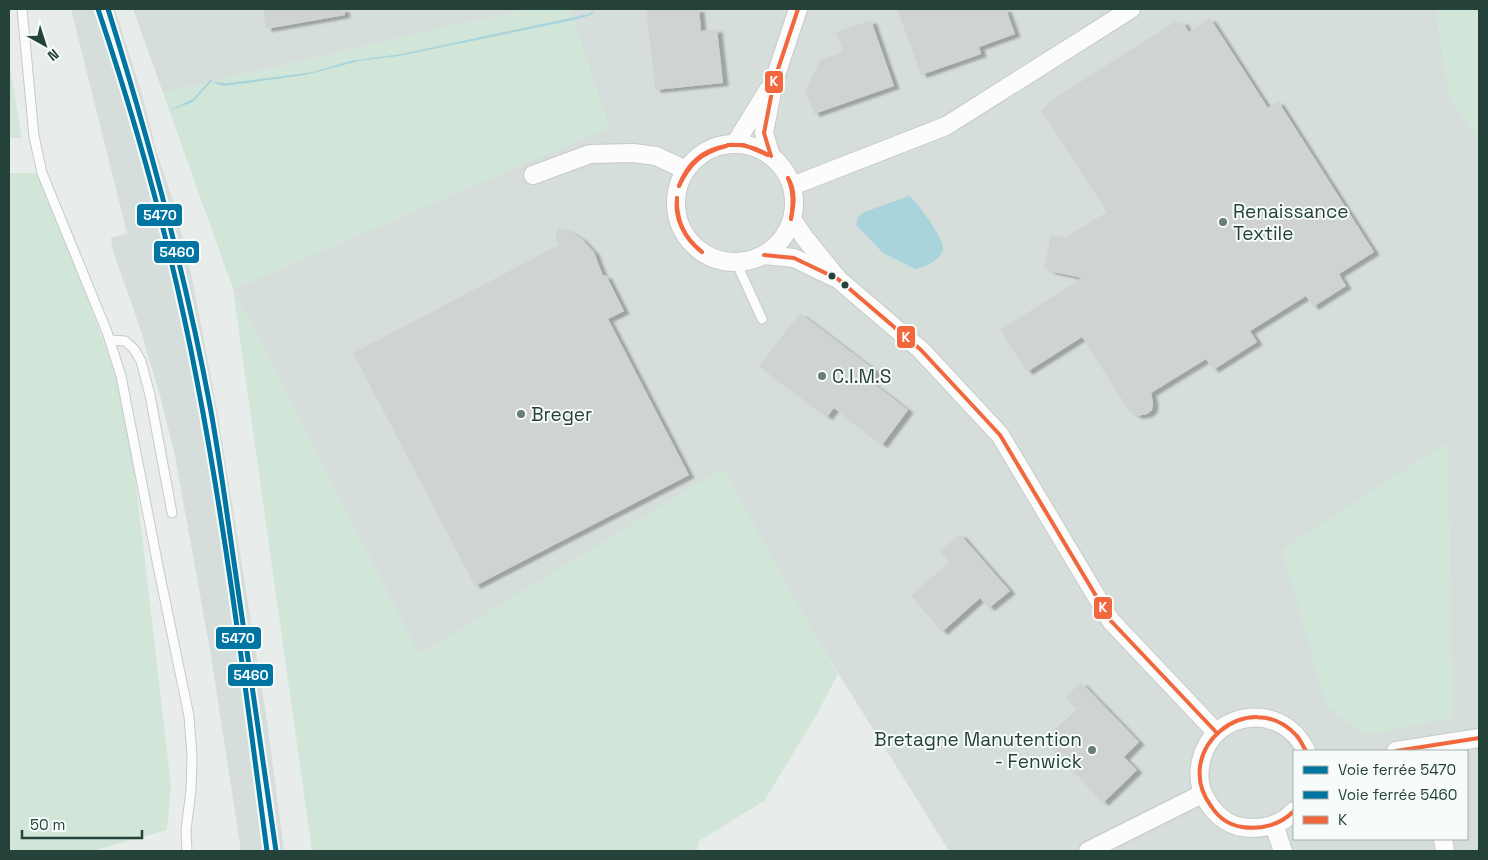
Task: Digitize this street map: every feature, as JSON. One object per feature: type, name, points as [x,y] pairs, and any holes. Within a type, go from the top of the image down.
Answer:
[{"type":"street","points":[[771,156],[764,133],[774,81],[798,9]]},
{"type":"street","points":[[792,186],[946,126],[1131,9]]},
{"type":"street","points":[[735,144],[774,81]]},
{"type":"street","points":[[735,144],[754,147],[771,156],[784,169],[792,186],[794,202],[792,219],[786,233],[777,245],[751,260],[736,262],[718,260],[701,252],[688,239],[679,223],[676,205],[678,187],[686,170],[699,156],[716,147],[735,144]]},
{"type":"street","points":[[533,175],[590,154],[633,153],[656,156],[686,170]]},
{"type":"street","points":[[792,219],[838,279],[921,350],[1000,436],[1111,621],[1216,732]]},
{"type":"street","points":[[764,254],[794,258],[838,279]]},
{"type":"street","points":[[1293,812],[1274,825],[1257,828],[1240,827],[1224,820],[1211,808],[1202,794],[1198,772],[1203,750],[1216,732],[1231,722],[1248,717],[1265,718],[1282,724],[1296,735],[1305,750]]},
{"type":"street","points":[[1411,750],[1426,749],[1479,738]]},
{"type":"street","points":[[1088,851],[1202,794]]},
{"type":"street","points":[[1274,825],[1283,851]]},
{"type":"lane","points":[[22,9],[34,136],[42,173],[55,208],[83,270],[110,340],[121,376],[158,571],[189,716],[192,756],[186,851]]},
{"type":"lane","points":[[736,262],[762,319]]},
{"type":"lane","points":[[110,340],[125,341],[134,349],[140,361],[150,395],[172,513]]},
{"type":"shaded area","points":[[71,9],[115,9],[142,94],[157,153],[175,207],[192,278],[217,409],[268,728],[284,851],[241,851],[211,656],[175,456],[140,328],[112,248],[111,238],[127,233]]},
{"type":"shaded area","points":[[133,9],[526,9],[163,93]]},
{"type":"shaded area","points":[[570,9],[1479,9],[1479,851],[949,851],[813,633],[723,469],[419,655],[233,289],[609,127]]},
{"type":"green space","points":[[526,9],[570,9],[609,127],[233,289],[163,93]]},
{"type":"green space","points":[[1438,9],[1479,9],[1479,140],[1449,97],[1436,16]]},
{"type":"green space","points":[[9,62],[22,138],[9,138]]},
{"type":"green space","points":[[9,173],[42,173],[127,406],[171,785],[167,830],[92,851],[9,851]]},
{"type":"green space","points":[[233,289],[419,655],[723,468],[813,633],[838,674],[816,716],[764,801],[699,841],[697,851],[312,851]]},
{"type":"green space","points":[[1448,442],[1453,718],[1364,735],[1326,705],[1282,549]]},
{"type":"water","points":[[595,9],[591,15],[574,20],[399,56],[359,61],[305,75],[224,86],[211,82],[193,102],[168,111],[193,99],[212,78],[212,82],[228,83],[313,72],[350,61],[401,54],[589,14]]},
{"type":"water","points":[[909,196],[930,221],[940,238],[943,249],[942,253],[932,262],[915,269],[883,253],[856,225],[858,217],[864,212]]},
{"type":"building","points":[[263,9],[344,9],[345,15],[266,29]]},
{"type":"building","points":[[646,9],[699,9],[701,31],[717,29],[723,83],[655,90]]},
{"type":"building","points":[[897,9],[1006,9],[1015,34],[979,47],[981,54],[921,75]]},
{"type":"building","name":"Renaissance Textile","points":[[1210,18],[1268,108],[1278,101],[1374,252],[1339,274],[1346,286],[1313,307],[1306,296],[1250,331],[1257,342],[1213,370],[1206,359],[1151,393],[1152,410],[1147,414],[1137,416],[1129,411],[1082,337],[1027,372],[1000,330],[1082,278],[1049,271],[1050,269],[1044,268],[1051,236],[1066,237],[1107,212],[1041,110],[1048,105],[1047,103],[1176,21],[1177,24],[1182,21],[1189,32]]},
{"type":"building","points":[[871,20],[894,86],[814,114],[805,91],[820,60],[843,52],[836,32]]},
{"type":"building","name":"Breger","points":[[558,227],[570,231],[582,239],[594,252],[603,276],[606,275],[624,311],[608,319],[689,475],[475,586],[353,353],[559,245],[555,237]]},
{"type":"building","name":"C.I.M.S","points":[[800,313],[876,371],[869,380],[908,410],[882,445],[834,408],[827,417],[759,366]]},
{"type":"building","points":[[960,534],[1010,591],[989,608],[980,598],[942,632],[911,596],[949,562],[940,552]]},
{"type":"building","name":"Bretagne Manutention - Fenwick","points":[[1081,682],[1139,742],[1124,757],[1137,770],[1103,803],[1044,740],[1077,709],[1065,697]]},
{"type":"rail line","name":"5470","points":[[98,9],[154,193],[188,334],[208,439],[227,556],[267,851]]},
{"type":"rail line","name":"5460","points":[[108,9],[138,107],[178,256],[210,406],[276,851]]},
{"type":"transit line","name":"K","points":[[771,156],[764,133],[774,81],[798,9]]},
{"type":"transit line","name":"K","points":[[728,145],[749,147],[768,155]]},
{"type":"transit line","name":"K","points":[[728,145],[744,145],[768,155]]},
{"type":"transit line","name":"K","points":[[679,186],[686,171],[696,159],[710,151],[726,146]]},
{"type":"transit line","name":"K","points":[[679,186],[687,171],[697,160],[710,152],[726,146]]},
{"type":"transit line","name":"K","points":[[788,178],[793,193],[791,219]]},
{"type":"transit line","name":"K","points":[[788,178],[792,198],[791,219]]},
{"type":"transit line","name":"K","points":[[677,198],[678,214],[682,228],[690,241],[702,252]]},
{"type":"transit line","name":"K","points":[[677,198],[677,213],[682,228],[702,252]]},
{"type":"transit line","name":"K","points":[[764,255],[794,258],[838,279],[921,350],[1000,435],[1111,621],[1216,732]]},
{"type":"transit line","name":"K","points":[[1293,812],[1283,820],[1263,827],[1249,828],[1228,822],[1220,817],[1211,806],[1201,785],[1200,764],[1207,746],[1220,731],[1238,721],[1257,717],[1277,721],[1296,735],[1305,750]]},
{"type":"transit line","name":"K","points":[[1402,750],[1479,738]]},
{"type":"place","name":"Renaissance Textile","points":[[1223,222]]},
{"type":"place","name":"C.I.M.S","points":[[822,376]]},
{"type":"place","name":"Breger","points":[[521,414]]},
{"type":"place","name":"Bretagne Manutention - Fenwick","points":[[1092,750]]}]
